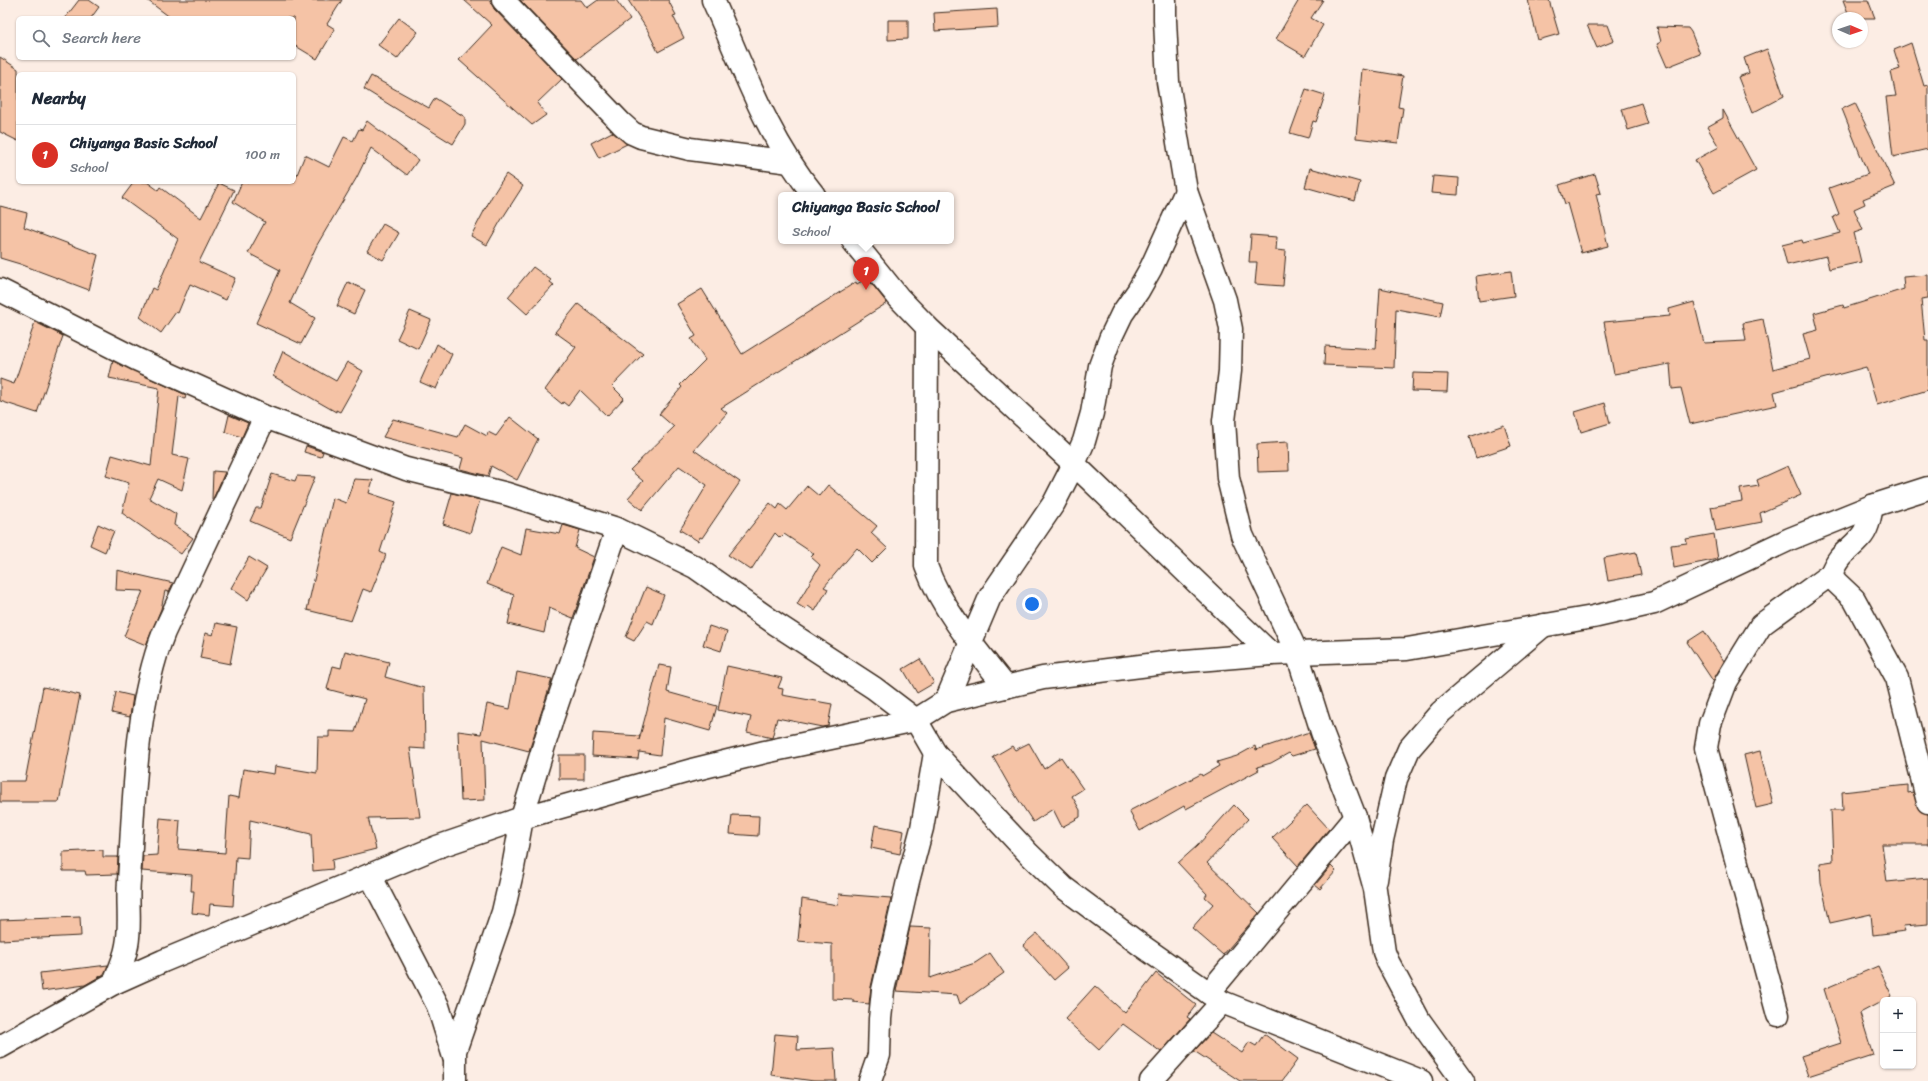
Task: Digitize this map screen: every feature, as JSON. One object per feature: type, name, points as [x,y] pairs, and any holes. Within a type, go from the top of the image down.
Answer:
[{"type":"street","points":[[503,0],[621,123],[636,135],[690,149],[790,162]]},
{"type":"street","points":[[713,0],[756,101],[790,162],[812,192]]},
{"type":"street","points":[[1165,0],[1164,20],[1168,82],[1186,191],[1225,300],[1231,329],[1230,371],[1224,421],[1228,478],[1242,535],[1297,653],[1322,732],[1355,817],[1375,889],[1384,952],[1388,962],[1419,1020],[1463,1081]]},
{"type":"street","points":[[946,701],[990,597],[1054,503],[1074,464],[1084,441],[1092,413],[1100,366],[1110,340],[1122,314],[1138,291],[1151,268],[1186,191]]},
{"type":"street","points":[[855,244],[900,298],[927,327],[1074,464],[1271,654]]},
{"type":"street","points":[[0,290],[136,359],[265,417],[406,469],[507,494],[617,529],[694,567],[776,624],[874,688],[916,720],[935,753],[1029,854],[1063,887],[1216,998],[1421,1081]]},
{"type":"street","points":[[927,327],[926,566],[930,578],[971,643],[1006,687]]},
{"type":"street","points":[[114,983],[127,945],[128,888],[138,759],[149,682],[155,655],[164,632],[265,417]]},
{"type":"street","points":[[0,1047],[114,983],[437,847],[522,818],[692,770],[765,752],[916,720],[946,701],[1043,678],[1173,662],[1271,654],[1407,649],[1545,624],[1593,617],[1654,603],[1790,539],[1872,506],[1928,488]]},
{"type":"street","points":[[1778,1015],[1706,748],[1707,736],[1726,682],[1761,625],[1831,574],[1837,560],[1861,538],[1869,522],[1872,506]]},
{"type":"street","points":[[454,1058],[462,1028],[503,912],[512,874],[522,818],[552,719],[617,529]]},
{"type":"street","points":[[1831,574],[1836,582],[1854,599],[1897,678],[1928,802]]},
{"type":"street","points":[[1375,889],[1382,840],[1396,779],[1409,749],[1441,712],[1545,624]]},
{"type":"street","points":[[870,1081],[879,1055],[880,1019],[883,990],[911,868],[922,828],[935,753]]},
{"type":"street","points":[[1151,1081],[1355,817]]},
{"type":"street","points":[[370,875],[436,1001],[454,1058],[455,1081]]},
{"type":"building","points":[[79,0],[89,0],[99,7],[92,16],[67,16]]},
{"type":"building","points":[[147,0],[342,0],[327,24],[335,29],[317,59],[296,46],[296,16],[168,16]]},
{"type":"building","points":[[464,0],[491,0],[494,9],[562,79],[537,103],[546,115],[532,125],[459,60],[492,25]]},
{"type":"building","points":[[520,0],[581,0],[587,8],[598,0],[616,0],[630,19],[577,59]]},
{"type":"building","points":[[628,0],[668,0],[676,15],[673,16],[684,38],[658,52],[648,31]]},
{"type":"building","points":[[1299,0],[1323,0],[1311,18],[1323,25],[1305,56],[1276,39]]},
{"type":"building","points":[[1528,0],[1549,0],[1559,34],[1538,40]]},
{"type":"building","points":[[1843,0],[1868,0],[1875,18],[1868,18],[1868,12],[1848,12]]},
{"type":"building","points":[[997,9],[998,27],[935,31],[934,13]]},
{"type":"building","points":[[399,18],[418,32],[397,59],[378,45]]},
{"type":"building","points":[[888,20],[908,20],[908,39],[888,40]]},
{"type":"building","points":[[1587,25],[1608,25],[1614,41],[1597,48]]},
{"type":"building","points":[[1657,27],[1688,28],[1700,54],[1667,67],[1657,44],[1661,42]]},
{"type":"building","points":[[1911,43],[1924,86],[1928,85],[1928,149],[1893,157],[1886,97],[1896,96],[1891,72],[1900,69],[1894,50]]},
{"type":"building","points":[[1767,49],[1784,96],[1752,113],[1738,77],[1749,73],[1744,58]]},
{"type":"building","points":[[0,57],[18,69],[18,72],[16,72],[16,140],[0,132]]},
{"type":"building","points":[[1362,69],[1403,76],[1398,107],[1403,108],[1398,143],[1356,138]]},
{"type":"building","points":[[371,76],[429,108],[435,98],[465,117],[465,124],[453,144],[364,89]]},
{"type":"building","points":[[1306,89],[1325,95],[1316,122],[1313,121],[1308,138],[1290,133]]},
{"type":"building","points":[[1641,103],[1648,124],[1628,130],[1622,109]]},
{"type":"building","points":[[1855,103],[1895,186],[1863,199],[1865,204],[1854,209],[1863,230],[1854,233],[1861,262],[1829,269],[1826,256],[1787,265],[1782,245],[1802,240],[1803,243],[1840,233],[1833,217],[1839,214],[1829,188],[1868,174],[1842,109]]},
{"type":"building","points":[[1723,110],[1756,170],[1714,193],[1695,160],[1719,147],[1707,127],[1723,118]]},
{"type":"building","points":[[367,121],[418,160],[407,175],[371,148],[357,177],[317,245],[290,303],[315,318],[301,344],[256,323],[280,270],[248,253],[265,222],[233,202],[241,184],[296,184],[296,177],[305,155],[329,167],[344,137],[353,141],[359,129],[362,130]]},
{"type":"building","points":[[612,132],[627,144],[599,158],[591,143]]},
{"type":"building","points":[[1310,168],[1360,182],[1355,201],[1305,187]]},
{"type":"building","points":[[506,174],[523,186],[487,245],[471,236],[492,196]]},
{"type":"building","points":[[1595,174],[1601,193],[1596,194],[1608,246],[1581,253],[1567,203],[1565,204],[1559,185]]},
{"type":"building","points":[[1433,176],[1459,178],[1458,195],[1431,193]]},
{"type":"building","points":[[132,184],[150,184],[158,190],[160,187],[201,218],[218,184],[234,190],[199,262],[235,278],[226,300],[190,284],[178,313],[176,312],[161,333],[140,317],[152,288],[156,290],[178,239],[122,198]]},
{"type":"building","points":[[0,206],[27,213],[24,227],[98,255],[89,290],[0,258]]},
{"type":"building","points":[[383,224],[399,233],[383,260],[367,251]]},
{"type":"building","points":[[1251,235],[1277,237],[1276,250],[1286,251],[1283,286],[1255,284],[1257,262],[1249,262]]},
{"type":"building","points":[[533,267],[551,280],[550,282],[554,285],[527,314],[508,297]]},
{"type":"building","points":[[1511,271],[1514,296],[1479,301],[1476,276]]},
{"type":"building","points":[[1928,275],[1928,298],[1921,299],[1925,340],[1928,340],[1928,390],[1877,405],[1866,367],[1774,392],[1777,405],[1690,424],[1681,388],[1672,389],[1670,364],[1614,374],[1604,322],[1670,316],[1669,309],[1694,302],[1704,343],[1746,341],[1743,323],[1763,319],[1773,369],[1810,359],[1803,334],[1818,330],[1814,313],[1843,305],[1844,308],[1904,289],[1903,277]]},
{"type":"building","points":[[867,278],[887,303],[721,408],[727,413],[694,450],[740,482],[702,538],[700,537],[698,541],[680,530],[707,485],[679,466],[642,510],[628,498],[643,481],[630,470],[674,427],[659,414],[682,387],[680,385],[705,360],[691,339],[696,336],[677,304],[702,289],[742,354],[856,282],[857,284]]},
{"type":"building","points":[[348,282],[365,290],[354,314],[337,306]]},
{"type":"building","points":[[1380,288],[1443,302],[1440,317],[1396,309],[1394,368],[1324,365],[1325,346],[1376,349]]},
{"type":"building","points":[[578,304],[643,354],[612,386],[624,398],[607,416],[580,390],[568,406],[563,402],[562,404],[545,390],[576,347],[555,332]]},
{"type":"building","points":[[410,311],[431,320],[418,349],[397,339]]},
{"type":"building","points":[[35,322],[63,336],[37,413],[0,401],[0,379],[14,384]]},
{"type":"building","points":[[437,344],[452,354],[436,389],[420,382]]},
{"type":"building","points":[[283,351],[336,381],[347,362],[363,371],[340,412],[336,410],[336,412],[273,376]]},
{"type":"building","points":[[113,361],[186,395],[185,399],[179,396],[172,455],[189,459],[182,490],[158,479],[149,498],[176,514],[174,525],[193,538],[181,554],[122,513],[129,483],[106,476],[112,455],[151,466],[159,388],[109,378]]},
{"type":"building","points":[[1413,373],[1448,374],[1447,392],[1412,391]]},
{"type":"building","points":[[1605,403],[1610,423],[1581,432],[1575,412]]},
{"type":"building","points":[[229,415],[248,423],[242,437],[225,432]]},
{"type":"building","points":[[510,417],[538,439],[517,480],[491,466],[488,476],[460,469],[463,458],[383,437],[393,419],[458,437],[465,424],[487,436],[488,432],[496,436]]},
{"type":"building","points":[[1504,425],[1511,446],[1476,458],[1469,437]]},
{"type":"building","points":[[1288,442],[1289,471],[1258,472],[1257,444]]},
{"type":"building","points":[[306,446],[323,452],[321,457],[304,452]]},
{"type":"building","points":[[1788,466],[1801,495],[1760,513],[1762,522],[1716,531],[1711,507],[1742,501],[1740,489],[1759,486],[1757,480]]},
{"type":"building","points":[[213,471],[225,472],[212,499]]},
{"type":"building","points":[[272,474],[295,481],[297,476],[315,477],[290,538],[250,521],[256,508],[261,508]]},
{"type":"building","points":[[354,479],[373,480],[369,493],[396,502],[380,552],[386,555],[371,592],[363,589],[351,621],[307,610],[333,498],[346,503]]},
{"type":"building","points":[[828,485],[877,526],[871,533],[887,548],[872,563],[857,548],[824,587],[828,589],[815,611],[808,606],[805,609],[797,604],[820,565],[811,557],[814,554],[784,534],[780,538],[775,533],[751,570],[728,555],[770,503],[777,509],[780,504],[787,510],[807,486],[819,496]]},
{"type":"building","points":[[452,493],[480,500],[470,533],[443,524]]},
{"type":"building","points":[[98,524],[114,531],[105,552],[90,545]]},
{"type":"building","points":[[563,525],[580,530],[575,548],[594,557],[573,618],[549,608],[544,633],[508,624],[514,595],[487,584],[501,547],[521,555],[526,528],[560,534]]},
{"type":"building","points":[[1714,534],[1718,559],[1674,568],[1671,545],[1687,543],[1686,539]]},
{"type":"building","points":[[1636,552],[1641,575],[1608,581],[1604,558]]},
{"type":"building","points":[[249,557],[267,568],[248,600],[231,588]]},
{"type":"building","points":[[117,570],[173,583],[169,592],[165,591],[161,609],[146,645],[124,636],[143,591],[116,590]]},
{"type":"building","points":[[646,587],[664,595],[653,624],[647,621],[634,641],[626,637]]},
{"type":"building","points":[[216,623],[237,627],[230,664],[200,658],[205,633],[213,635]]},
{"type":"building","points":[[709,626],[727,632],[721,651],[703,645]]},
{"type":"building","points":[[1704,631],[1724,661],[1713,681],[1687,642]]},
{"type":"building","points":[[345,651],[389,662],[385,677],[424,688],[425,749],[410,748],[420,817],[368,818],[376,849],[332,860],[333,869],[313,871],[311,834],[250,820],[248,858],[236,857],[233,906],[210,904],[209,915],[192,913],[194,891],[191,891],[192,875],[142,871],[143,856],[157,855],[160,818],[180,820],[178,849],[225,853],[229,796],[239,798],[243,769],[274,774],[275,766],[317,773],[318,737],[329,737],[329,731],[355,732],[365,699],[327,689],[333,666],[341,668]]},
{"type":"building","points":[[920,659],[934,683],[917,693],[903,669]]},
{"type":"building","points":[[659,665],[671,667],[667,692],[717,706],[710,731],[664,718],[660,755],[639,752],[638,759],[592,756],[593,733],[640,736],[639,740]]},
{"type":"building","points":[[727,666],[782,678],[778,688],[783,689],[782,695],[832,704],[828,726],[822,727],[777,718],[772,738],[747,732],[751,717],[718,710]]},
{"type":"building","points":[[517,672],[552,679],[529,751],[483,739],[485,800],[461,801],[458,731],[481,734],[487,704],[510,709]]},
{"type":"building","points":[[43,687],[80,695],[59,802],[0,802],[0,781],[25,781]]},
{"type":"building","points":[[116,692],[133,696],[130,717],[112,713]]},
{"type":"building","points":[[1309,733],[1315,749],[1292,756],[1289,753],[1271,763],[1257,767],[1259,770],[1186,809],[1184,806],[1140,831],[1129,811],[1201,774],[1202,776],[1219,766],[1217,762],[1237,756],[1255,746],[1256,750]]},
{"type":"building","points":[[1029,743],[1044,769],[1061,757],[1083,789],[1072,796],[1080,810],[1080,817],[1062,827],[1053,809],[1033,822],[1010,787],[993,757],[1012,746],[1015,750]]},
{"type":"building","points":[[1760,751],[1773,804],[1756,808],[1744,755]]},
{"type":"building","points":[[559,755],[584,755],[584,779],[559,779]]},
{"type":"building","points":[[1908,785],[1908,793],[1913,792],[1919,810],[1928,814],[1928,844],[1882,844],[1887,882],[1928,878],[1928,924],[1903,926],[1905,931],[1873,935],[1871,914],[1830,923],[1821,882],[1820,863],[1833,861],[1831,810],[1843,810],[1842,792]]},
{"type":"building","points":[[1234,805],[1248,819],[1207,863],[1259,913],[1223,955],[1192,928],[1213,904],[1205,897],[1207,894],[1178,863],[1197,846]]},
{"type":"building","points":[[1307,805],[1329,829],[1298,866],[1272,838]]},
{"type":"building","points":[[732,815],[759,816],[758,836],[730,834]]},
{"type":"building","points":[[875,825],[904,831],[900,854],[871,848]]},
{"type":"building","points":[[103,850],[103,857],[118,857],[117,874],[86,875],[85,871],[63,871],[63,852]]},
{"type":"building","points":[[1331,866],[1336,871],[1320,889],[1315,885]]},
{"type":"building","points":[[839,894],[891,898],[871,987],[869,1004],[853,1002],[853,1000],[832,999],[832,944],[798,941],[802,899],[838,905]]},
{"type":"building","points":[[80,917],[81,936],[0,940],[0,920]]},
{"type":"building","points":[[910,927],[931,928],[930,978],[975,963],[990,953],[1004,973],[960,1004],[957,995],[896,991]]},
{"type":"building","points":[[1037,933],[1068,968],[1054,980],[1023,945]]},
{"type":"building","points":[[108,965],[104,974],[85,985],[42,991],[40,973]]},
{"type":"building","points":[[1878,966],[1892,996],[1880,997],[1880,1002],[1860,1013],[1873,1055],[1808,1076],[1801,1056],[1841,1043],[1824,989]]},
{"type":"building","points":[[1156,973],[1196,1005],[1187,1017],[1190,1019],[1161,1052],[1123,1024],[1099,1050],[1065,1019],[1095,986],[1125,1013]]},
{"type":"building","points":[[1211,1033],[1242,1053],[1249,1042],[1256,1046],[1264,1034],[1298,1059],[1282,1081],[1240,1081],[1194,1051]]},
{"type":"building","points":[[775,1034],[798,1036],[797,1050],[834,1048],[836,1081],[814,1081],[771,1075]]},
{"type":"place","name":"Chiyanga Basic School","points":[[866,290]]}]
